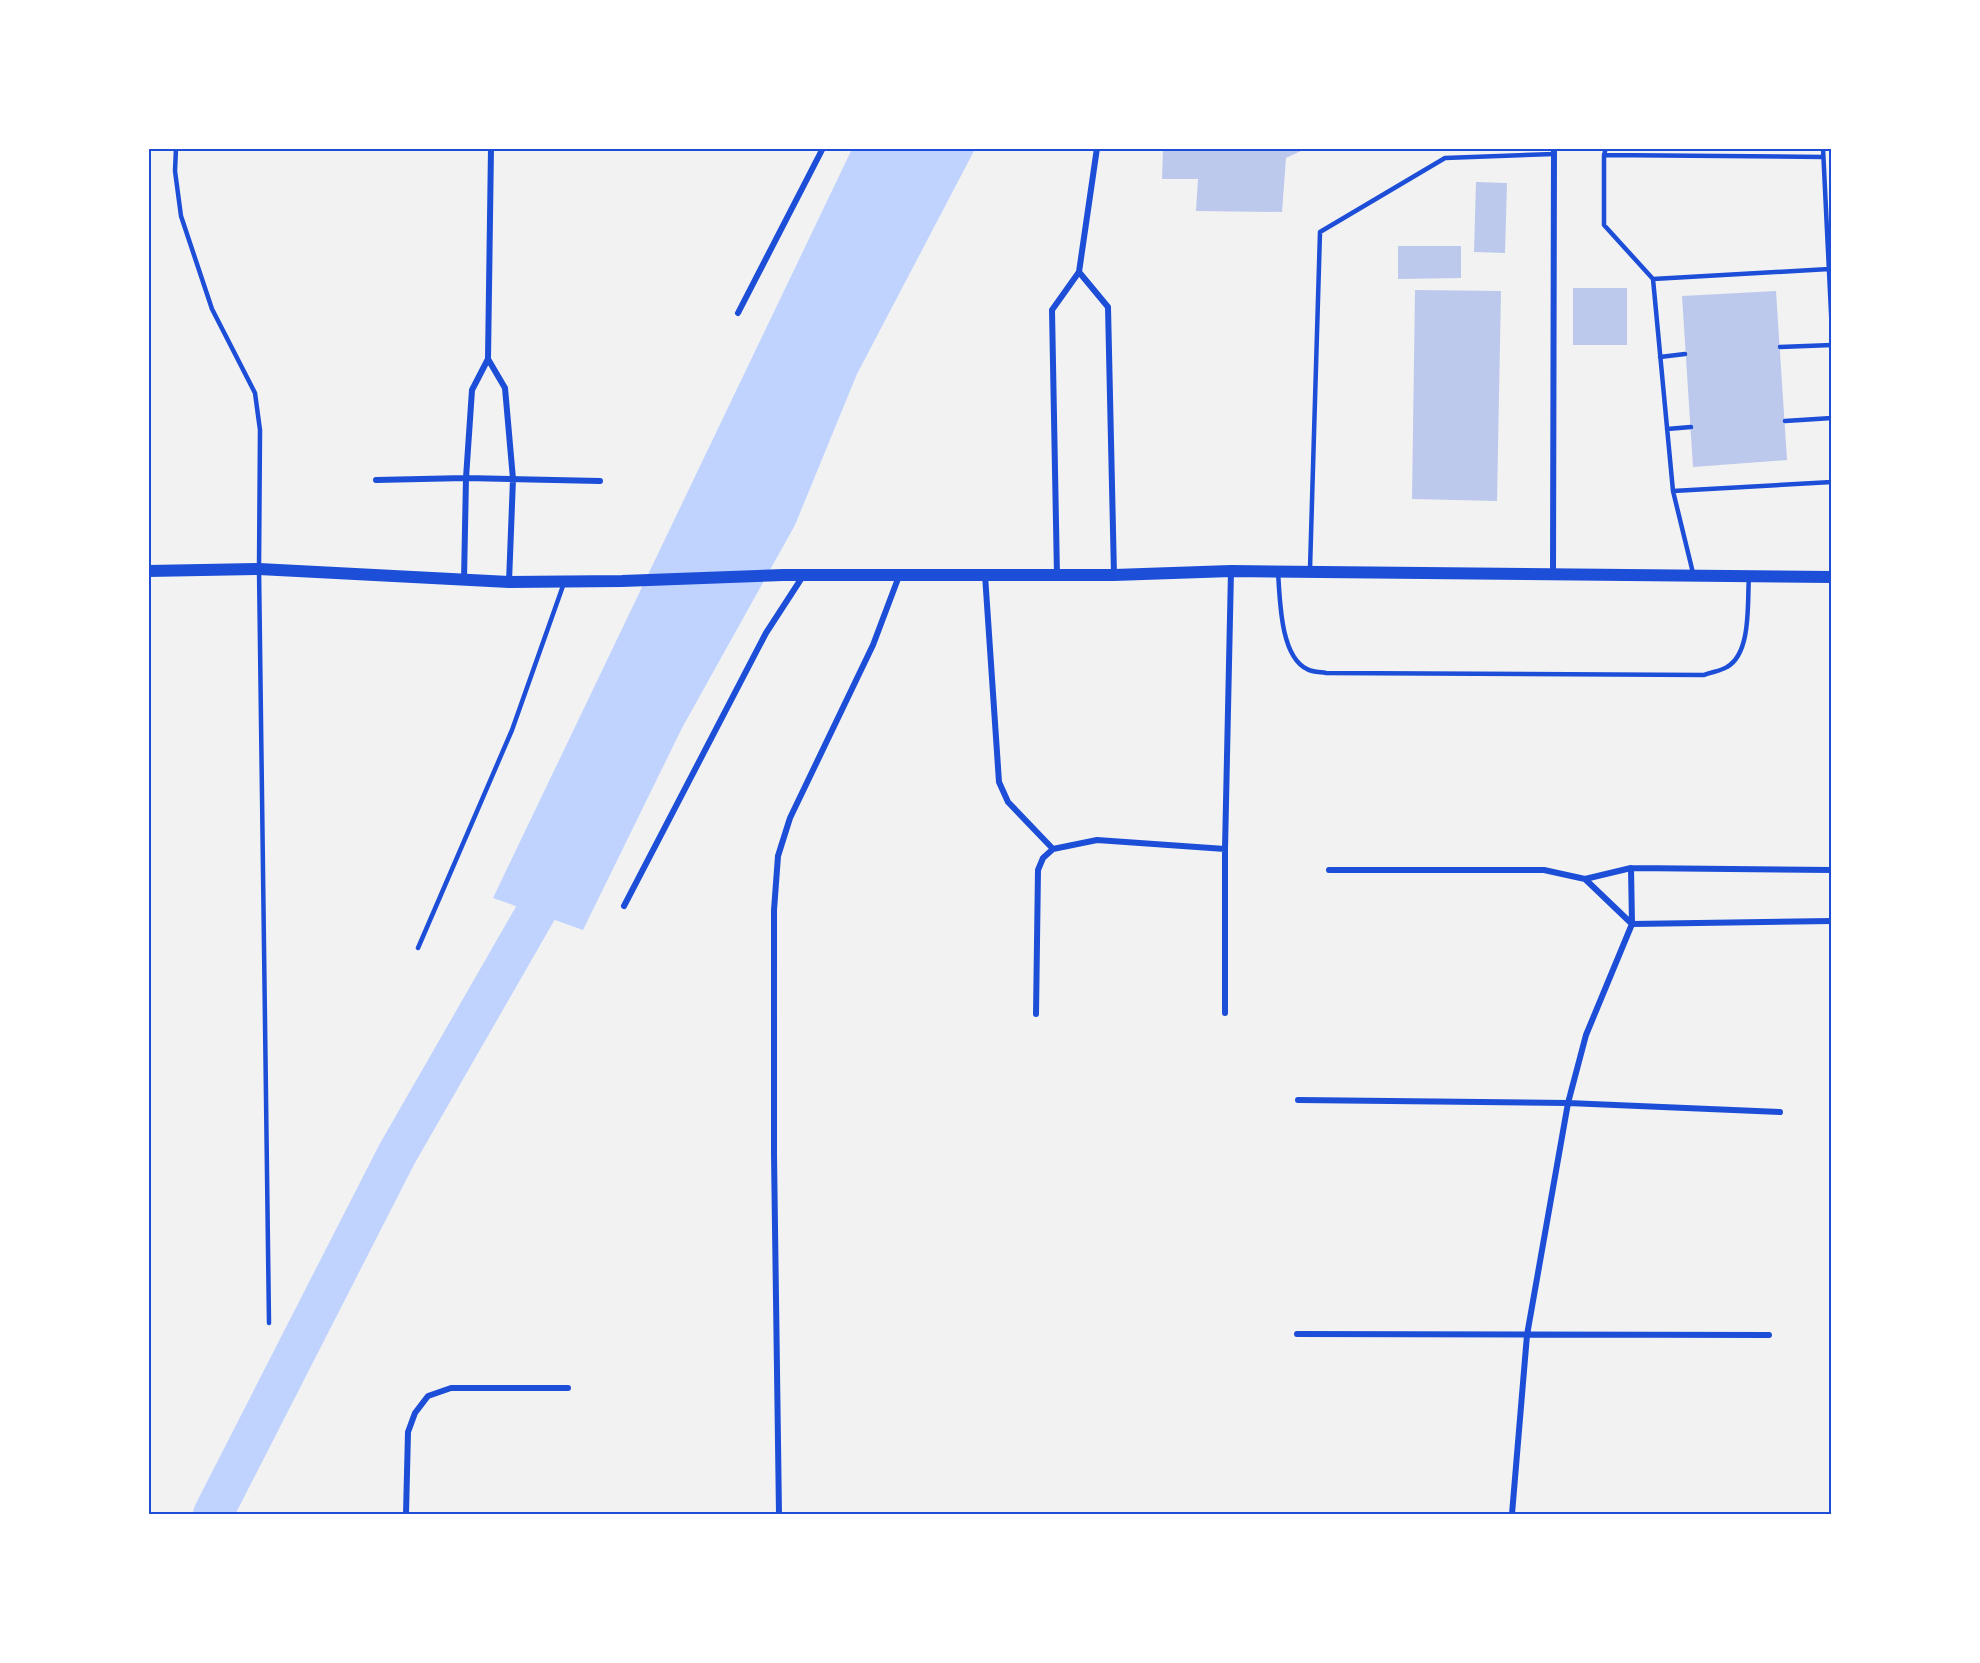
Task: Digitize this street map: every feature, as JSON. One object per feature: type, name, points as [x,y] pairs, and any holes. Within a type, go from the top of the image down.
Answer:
[{"type":"main road","points":[[148,571],[259,569],[509,582],[622,581],[783,575],[1114,576],[1231,571],[1832,576]]},
{"type":"street","points":[[464,581],[466,478],[472,390],[488,359],[491,148]]},
{"type":"street","points":[[738,313],[823,148]]},
{"type":"street","points":[[1057,576],[1052,310],[1079,272],[1097,148]]},
{"type":"street","points":[[1553,574],[1554,151]]},
{"type":"street","points":[[1079,272],[1108,307],[1114,576]]},
{"type":"street","points":[[488,359],[505,388],[513,479],[509,582]]},
{"type":"street","points":[[376,480],[466,478],[600,481]]},
{"type":"street","points":[[1226,1012],[1225,849],[1231,571]]},
{"type":"street","points":[[624,906],[766,633],[803,575]]},
{"type":"street","points":[[985,575],[999,782],[1008,802],[1053,849]]},
{"type":"street","points":[[779,1515],[774,1155],[774,910],[778,856],[790,818],[873,645],[899,576]]},
{"type":"street","points":[[1036,1014],[1038,870],[1043,858],[1053,849],[1097,840],[1225,849]]},
{"type":"street","points":[[1512,1515],[1527,1335],[1568,1103],[1586,1035],[1632,924],[1631,868]]},
{"type":"street","points":[[1329,870],[1544,870],[1585,879],[1631,868],[1832,870]]},
{"type":"street","points":[[1585,879],[1632,924],[1832,921]]},
{"type":"street","points":[[1298,1100],[1568,1103],[1780,1112]]},
{"type":"street","points":[[1297,1334],[1770,1335]]},
{"type":"street","points":[[406,1515],[408,1432],[415,1413],[428,1396],[451,1388],[568,1388]]},
{"type":"lane","points":[[176,148],[175,171],[181,216],[212,309],[255,393],[260,430],[259,569],[269,1323]]},
{"type":"lane","points":[[1604,148],[1604,225],[1653,279],[1673,492],[1694,576]]},
{"type":"lane","points":[[1761,148],[1761,157]]},
{"type":"lane","points":[[1823,148],[1832,333]]},
{"type":"lane","points":[[1310,572],[1320,232],[1445,158],[1554,151]]},
{"type":"lane","points":[[1604,155],[1823,158]]},
{"type":"lane","points":[[1653,279],[1829,269]]},
{"type":"lane","points":[[1780,347],[1832,345]]},
{"type":"lane","points":[[1660,357],[1686,354]]},
{"type":"lane","points":[[1785,421],[1832,418]]},
{"type":"lane","points":[[1667,429],[1690,427]]},
{"type":"lane","points":[[1673,492],[1832,482]]},
{"type":"lane","points":[[1277,571],[1282,628],[1290,652],[1306,669],[1326,673],[1704,675],[1729,667],[1739,654],[1746,637],[1749,576]]},
{"type":"lane","points":[[418,948],[512,730],[564,580]]},
{"type":"water","points":[[852,149],[975,149],[857,374],[795,525],[682,728],[583,930],[493,898]]},
{"type":"building","points":[[1163,148],[1307,148],[1286,158],[1282,212],[1196,211],[1198,179],[1162,179]]},
{"type":"building","points":[[1476,182],[1507,183],[1505,253],[1474,252]]},
{"type":"building","points":[[1398,246],[1461,246],[1461,278],[1398,279]]},
{"type":"building","points":[[1573,288],[1627,288],[1627,345],[1573,345]]},
{"type":"building","points":[[1415,290],[1501,291],[1497,501],[1412,499]]},
{"type":"building","points":[[1776,291],[1787,460],[1693,467],[1682,296]]},
{"type":"waterway","points":[[213,1514],[397,1154],[563,865]]}]
